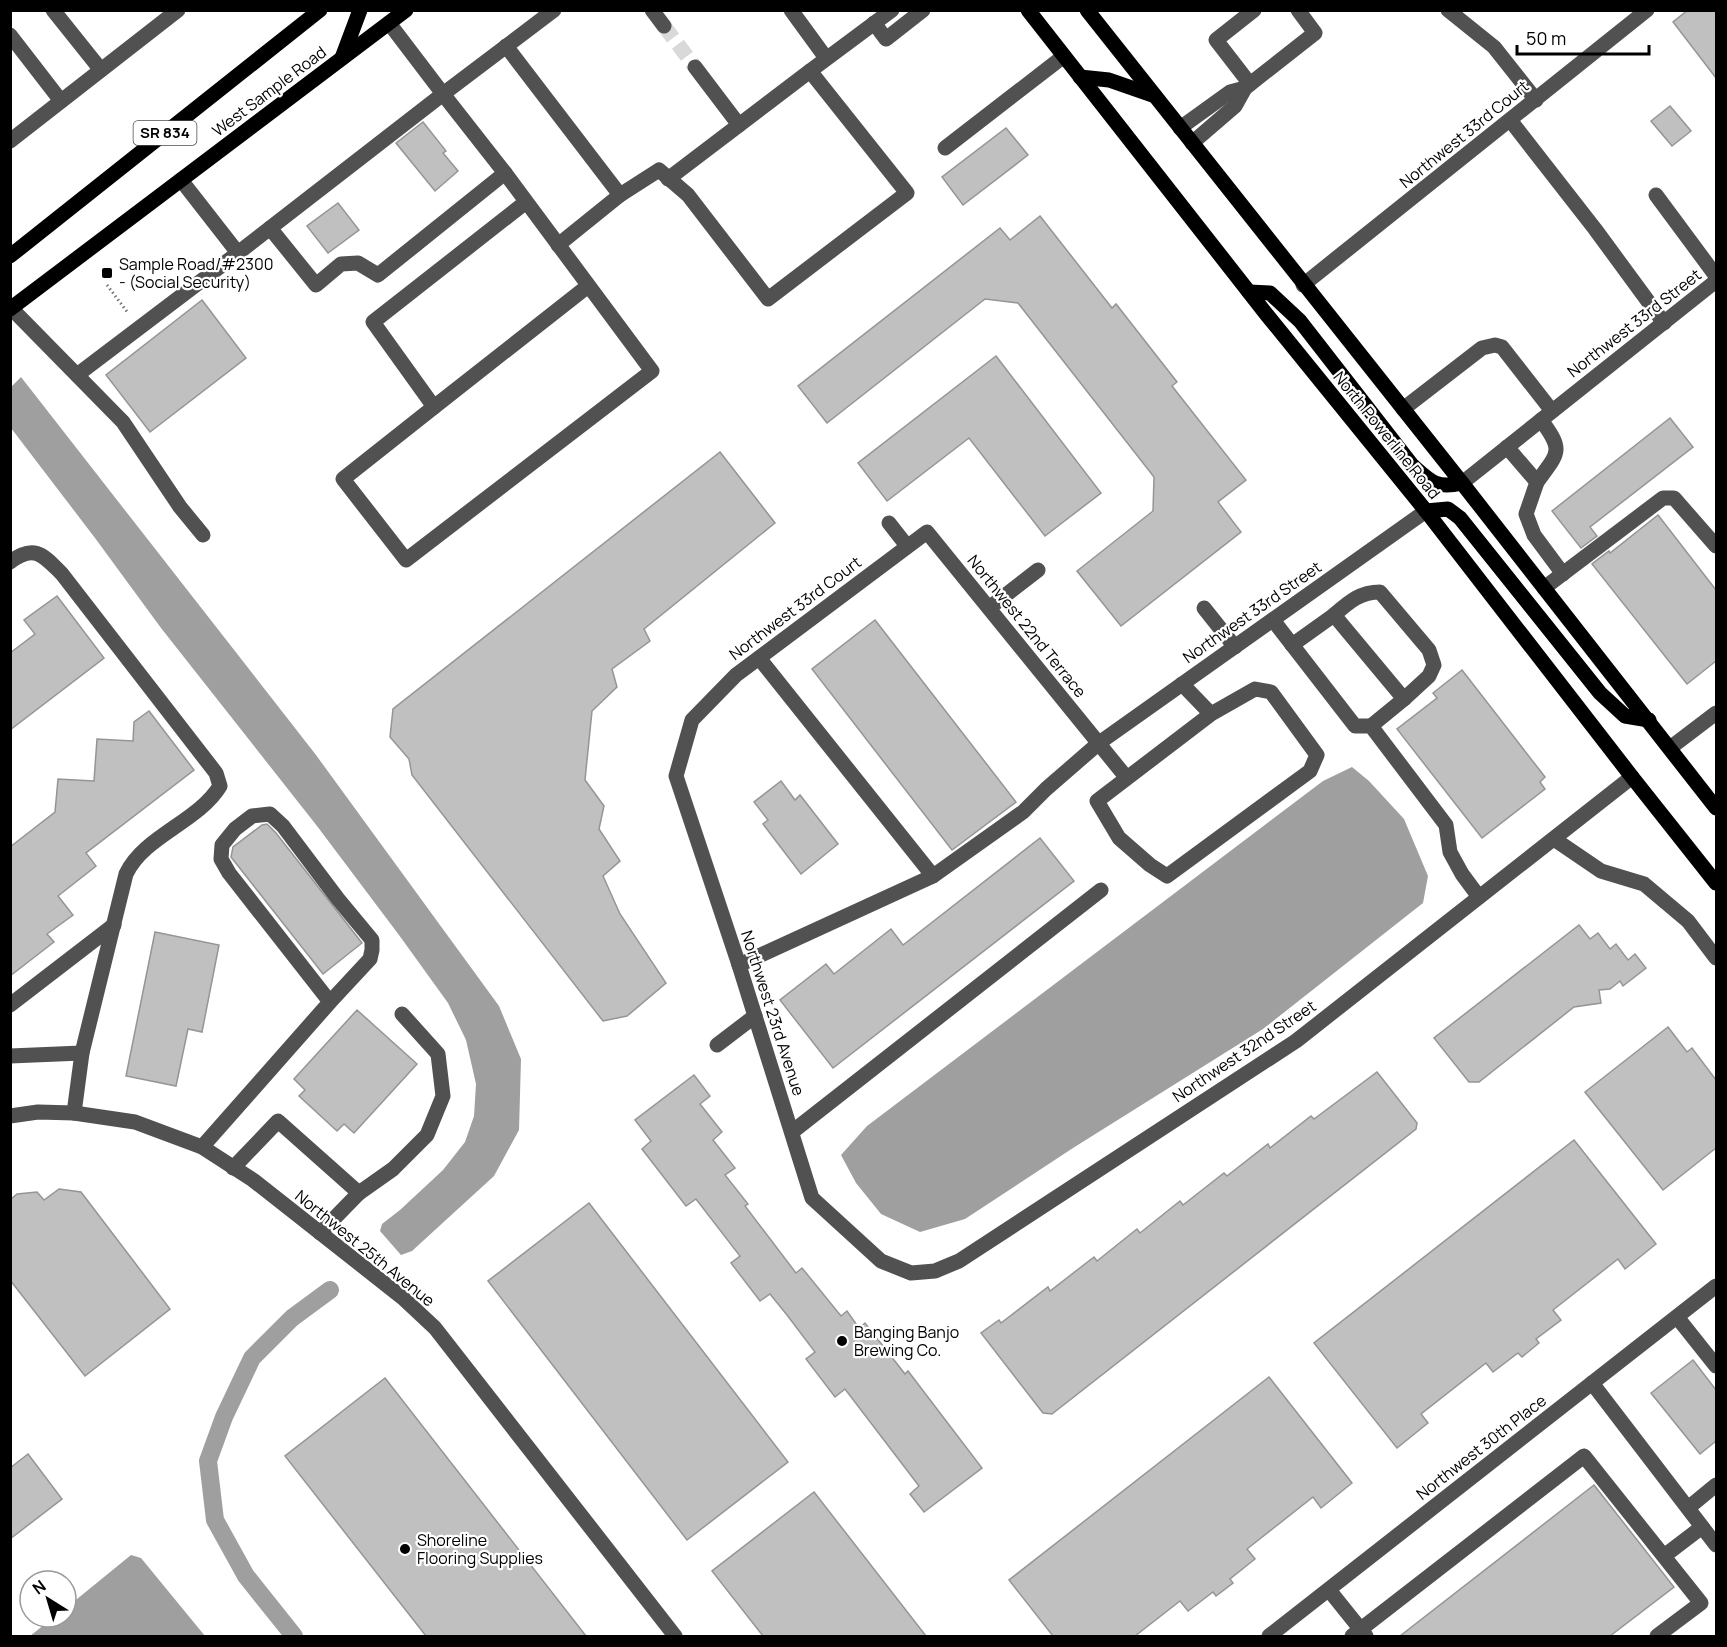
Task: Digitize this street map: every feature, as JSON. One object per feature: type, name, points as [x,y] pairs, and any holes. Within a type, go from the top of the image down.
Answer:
[{"type":"main road","name":"West Sample Road","points":[[10,256],[320,10]]},
{"type":"main road","points":[[342,58],[360,10]]},
{"type":"main road","name":"West Sample Road","points":[[11,309],[342,58],[389,17],[406,10]]},
{"type":"main road","name":"North Powerline Road","points":[[1028,10],[1249,292],[1426,511],[1716,883]]},
{"type":"main road","name":"North Powerline Road","points":[[1087,10],[1649,720],[1716,808]]},
{"type":"main road","points":[[1080,77],[1109,80],[1155,96]]},
{"type":"main road","points":[[1249,292],[1269,293],[1300,321],[1412,465],[1428,479],[1444,487],[1462,483]]},
{"type":"main road","points":[[1426,511],[1448,509],[1460,518],[1600,693],[1625,716],[1649,720]]},
{"type":"street","points":[[53,10],[101,70]]},
{"type":"street","points":[[10,141],[178,10]]},
{"type":"street","points":[[77,375],[554,10]]},
{"type":"street","points":[[652,10],[664,26]]},
{"type":"street","points":[[791,10],[826,58]]},
{"type":"street","points":[[668,178],[892,10]]},
{"type":"street","points":[[874,23],[886,39],[923,10]]},
{"type":"street","points":[[1248,86],[1216,40],[1254,10]]},
{"type":"street","points":[[1192,143],[1235,106],[1248,86],[1315,33],[1298,10]]},
{"type":"street","points":[[1448,10],[1494,47],[1536,100]]},
{"type":"street","name":"Northwest 33rd Court","points":[[1304,285],[1647,10]]},
{"type":"street","points":[[389,17],[443,94],[505,173],[652,371],[406,560],[344,479],[588,286]]},
{"type":"street","points":[[10,35],[61,101]]},
{"type":"street","points":[[506,46],[621,195]]},
{"type":"street","points":[[945,148],[1064,56]]},
{"type":"street","points":[[695,67],[739,125]]},
{"type":"street","points":[[558,245],[621,195],[658,170],[688,195],[768,299],[907,193],[810,71]]},
{"type":"street","points":[[1180,128],[1230,92],[1248,86]]},
{"type":"street","points":[[1510,120],[1595,229],[1664,323]]},
{"type":"street","points":[[270,228],[316,285],[341,264],[358,263],[378,274],[505,173]]},
{"type":"street","points":[[181,180],[238,253]]},
{"type":"street","points":[[1656,195],[1716,276]]},
{"type":"street","points":[[434,407],[373,322],[526,202]]},
{"type":"street","name":"Northwest 33rd Street","points":[[1462,483],[1716,281]]},
{"type":"street","points":[[11,309],[123,422],[180,507],[204,535]]},
{"type":"street","points":[[1402,409],[1482,348],[1489,345],[1502,347],[1546,416],[1555,439],[1556,456],[1537,482],[1526,514],[1534,535],[1563,574]]},
{"type":"street","points":[[1507,447],[1537,482]]},
{"type":"street","points":[[1544,588],[1663,498],[1674,498],[1716,546]]},
{"type":"street","name":"Northwest 33rd Street","points":[[739,965],[933,876],[1023,812],[1099,743],[1426,511]]},
{"type":"street","points":[[889,523],[907,546]]},
{"type":"street","name":"Northwest 33rd Court","points":[[692,720],[736,675],[927,532]]},
{"type":"street","name":"Northwest 22nd Terrace","points":[[927,532],[1126,777]]},
{"type":"street","points":[[10,562],[20,554],[31,551],[44,556],[62,574],[216,773],[220,786],[212,799],[131,863],[126,874],[82,1053],[74,1113]]},
{"type":"street","points":[[989,608],[1038,570]]},
{"type":"street","points":[[1273,620],[1292,645],[1355,726],[1371,726],[1430,676],[1434,665],[1430,650],[1380,592],[1369,592],[1354,598],[1292,645]]},
{"type":"street","points":[[1204,608],[1235,647]]},
{"type":"street","points":[[1334,615],[1404,699]]},
{"type":"street","points":[[759,658],[933,876]]},
{"type":"street","points":[[1182,684],[1211,714]]},
{"type":"street","points":[[1255,689],[1270,692],[1317,755],[1310,771],[1167,876],[1150,865],[1119,838],[1097,801],[1211,714],[1255,689]]},
{"type":"street","points":[[1670,748],[1716,713]]},
{"type":"street","name":"Northwest 23rd Avenue","points":[[692,720],[676,776],[739,965],[812,1198],[881,1261],[911,1273]]},
{"type":"street","points":[[1371,726],[1446,825],[1450,852],[1462,874],[1479,897]]},
{"type":"street","name":"Northwest 32nd Street","points":[[911,1273],[935,1271],[959,1261],[1296,1041],[1632,777]]},
{"type":"street","points":[[202,1147],[370,959],[372,940],[283,826],[270,814],[252,816],[235,829],[222,845],[221,859],[229,873],[330,1002]]},
{"type":"street","points":[[1554,839],[1601,871],[1644,884],[1688,921],[1716,958]]},
{"type":"street","points":[[792,1132],[1101,890]]},
{"type":"street","points":[[10,1005],[114,925]]},
{"type":"street","points":[[320,1233],[359,1193],[393,1169],[428,1135],[443,1096],[438,1054],[402,1014]]},
{"type":"street","points":[[717,1045],[755,1016]]},
{"type":"street","points":[[10,1056],[82,1053]]},
{"type":"street","name":"Northwest 25th Avenue","points":[[10,1116],[39,1112],[74,1113],[135,1122],[202,1147],[253,1180],[403,1298],[435,1328],[675,1636]]},
{"type":"street","points":[[233,1168],[278,1121],[359,1193]]},
{"type":"street","name":"Northwest 30th Place","points":[[1269,1636],[1716,1286]]},
{"type":"street","points":[[1677,1317],[1716,1366]]},
{"type":"street","points":[[1592,1383],[1716,1545]]},
{"type":"street","points":[[1329,1590],[1360,1634],[1584,1456],[1701,1603],[1657,1636]]},
{"type":"street","points":[[1688,1508],[1716,1485]]},
{"type":"street","points":[[1664,1557],[1702,1527]]},
{"type":"path","points":[[107,285],[128,313]]},
{"type":"shaded area","points":[[21,377],[316,755],[499,1006],[521,1059],[519,1130],[494,1176],[412,1251],[401,1255],[380,1231],[382,1224],[443,1170],[465,1142],[474,1116],[476,1084],[466,1040],[448,1003],[399,935],[317,826],[161,628],[11,428],[11,387]]},
{"type":"shaded area","points":[[1352,767],[1369,781],[1404,819],[1428,876],[1423,903],[1263,1029],[1073,1148],[965,1219],[920,1232],[881,1214],[856,1183],[841,1155],[867,1126],[1323,781]]},
{"type":"shaded area","points":[[131,1555],[141,1558],[205,1636],[30,1636],[39,1629],[78,1629],[78,1598]]},
{"type":"building","points":[[1688,10],[1716,10],[1716,78],[1673,22]]},
{"type":"building","points":[[1670,106],[1691,131],[1672,146],[1651,121]]},
{"type":"building","points":[[423,122],[446,151],[443,153],[458,171],[435,191],[396,143]]},
{"type":"building","points":[[1006,128],[1028,155],[963,205],[942,177]]},
{"type":"building","points":[[338,203],[359,230],[328,253],[307,226]]},
{"type":"building","points":[[1040,216],[1112,308],[1116,304],[1177,382],[1172,386],[1246,480],[1218,502],[1241,532],[1121,626],[1077,571],[1153,511],[1154,477],[1018,303],[985,299],[827,423],[798,386],[1000,228],[1010,240]]},
{"type":"building","points":[[202,300],[246,358],[150,432],[106,375]]},
{"type":"building","points":[[996,356],[1101,493],[1045,536],[969,438],[887,501],[858,463]]},
{"type":"building","points":[[1670,418],[1693,447],[1590,527],[1597,536],[1581,548],[1552,511]]},
{"type":"building","points":[[720,452],[775,523],[644,629],[650,641],[612,669],[617,687],[592,711],[585,780],[604,806],[599,829],[620,861],[603,876],[620,914],[666,983],[627,1016],[603,1021],[412,775],[409,759],[390,737],[393,709]]},
{"type":"building","points":[[1658,515],[1716,590],[1716,661],[1687,684],[1592,564],[1609,551],[1610,553]]},
{"type":"building","points":[[57,596],[104,658],[10,730],[10,653],[35,634],[24,620]]},
{"type":"building","points":[[875,620],[1016,802],[952,850],[812,669]]},
{"type":"building","points":[[1462,670],[1545,777],[1540,782],[1545,789],[1482,838],[1397,729],[1437,698],[1433,693]]},
{"type":"building","points":[[149,711],[194,770],[86,853],[96,866],[58,896],[73,915],[47,934],[54,942],[10,976],[10,847],[55,812],[58,779],[94,781],[97,739],[133,741],[134,722]]},
{"type":"building","points":[[781,781],[795,800],[800,795],[838,844],[801,874],[763,824],[768,820],[754,802]]},
{"type":"building","points":[[267,824],[362,943],[323,974],[231,857],[233,847],[262,825]]},
{"type":"building","points":[[1040,838],[1074,881],[833,1068],[780,1000],[826,964],[834,974],[891,929],[903,945]]},
{"type":"building","points":[[1579,925],[1590,939],[1598,933],[1610,949],[1616,944],[1628,960],[1635,954],[1646,968],[1623,986],[1620,981],[1610,989],[1599,990],[1601,1003],[1574,1007],[1479,1082],[1469,1082],[1434,1038]]},
{"type":"building","points":[[155,932],[219,945],[202,1032],[188,1029],[176,1086],[126,1076]]},
{"type":"building","points":[[357,1010],[417,1064],[354,1133],[344,1124],[337,1131],[299,1096],[305,1090],[294,1079]]},
{"type":"building","points":[[1668,1027],[1687,1052],[1692,1048],[1716,1080],[1716,1148],[1663,1190],[1585,1092]]},
{"type":"building","points":[[1377,1072],[1417,1123],[1416,1129],[1052,1414],[1043,1413],[981,1333],[999,1320],[1001,1323],[1048,1287],[1050,1291],[1094,1257],[1097,1261],[1137,1229],[1140,1233],[1180,1201],[1183,1205],[1224,1173],[1227,1176],[1268,1144],[1270,1148],[1311,1116],[1314,1119]]},
{"type":"building","points":[[694,1075],[710,1096],[700,1104],[722,1132],[713,1140],[735,1168],[725,1175],[748,1204],[745,1206],[796,1273],[802,1268],[841,1316],[847,1311],[859,1328],[865,1323],[905,1374],[908,1371],[982,1468],[924,1512],[910,1494],[919,1486],[845,1389],[835,1397],[806,1359],[815,1352],[787,1315],[770,1294],[760,1301],[731,1263],[740,1256],[696,1199],[686,1206],[642,1149],[651,1141],[635,1120]]},
{"type":"building","points":[[1574,1140],[1656,1244],[1625,1269],[1618,1259],[1553,1310],[1561,1320],[1536,1339],[1539,1343],[1522,1357],[1518,1353],[1493,1372],[1486,1363],[1421,1414],[1428,1423],[1397,1448],[1314,1343]]},
{"type":"building","points":[[59,1189],[81,1192],[170,1309],[85,1376],[10,1280],[10,1200],[17,1194],[37,1192],[44,1200]]},
{"type":"building","points":[[589,1203],[788,1462],[687,1540],[488,1281]]},
{"type":"building","points":[[1693,1360],[1716,1390],[1716,1441],[1700,1454],[1651,1393]]},
{"type":"building","points":[[1269,1377],[1352,1483],[1321,1508],[1313,1497],[1247,1549],[1255,1559],[1230,1579],[1233,1583],[1216,1596],[1213,1592],[1188,1611],[1180,1601],[1135,1636],[1053,1636],[1009,1580]]},
{"type":"building","points":[[385,1378],[586,1636],[426,1636],[285,1456]]},
{"type":"building","points":[[28,1454],[62,1499],[10,1539],[10,1468]]},
{"type":"building","points":[[1594,1485],[1674,1587],[1610,1636],[1400,1636]]},
{"type":"building","points":[[814,1492],[926,1636],[763,1636],[712,1571]]},
{"type":"waterway","points":[[294,1636],[246,1576],[215,1520],[208,1461],[224,1417],[252,1358],[292,1318],[330,1290]]},
{"type":"tunnel","points":[[664,26],[695,67]]},
{"type":"place","name":"Sample Road/#2300 - (Social Security)","points":[[107,273]]},
{"type":"place","name":"Banging Banjo Brewing Co.","points":[[842,1341]]},
{"type":"place","name":"Shoreline Flooring Supplies","points":[[405,1549]]}]
